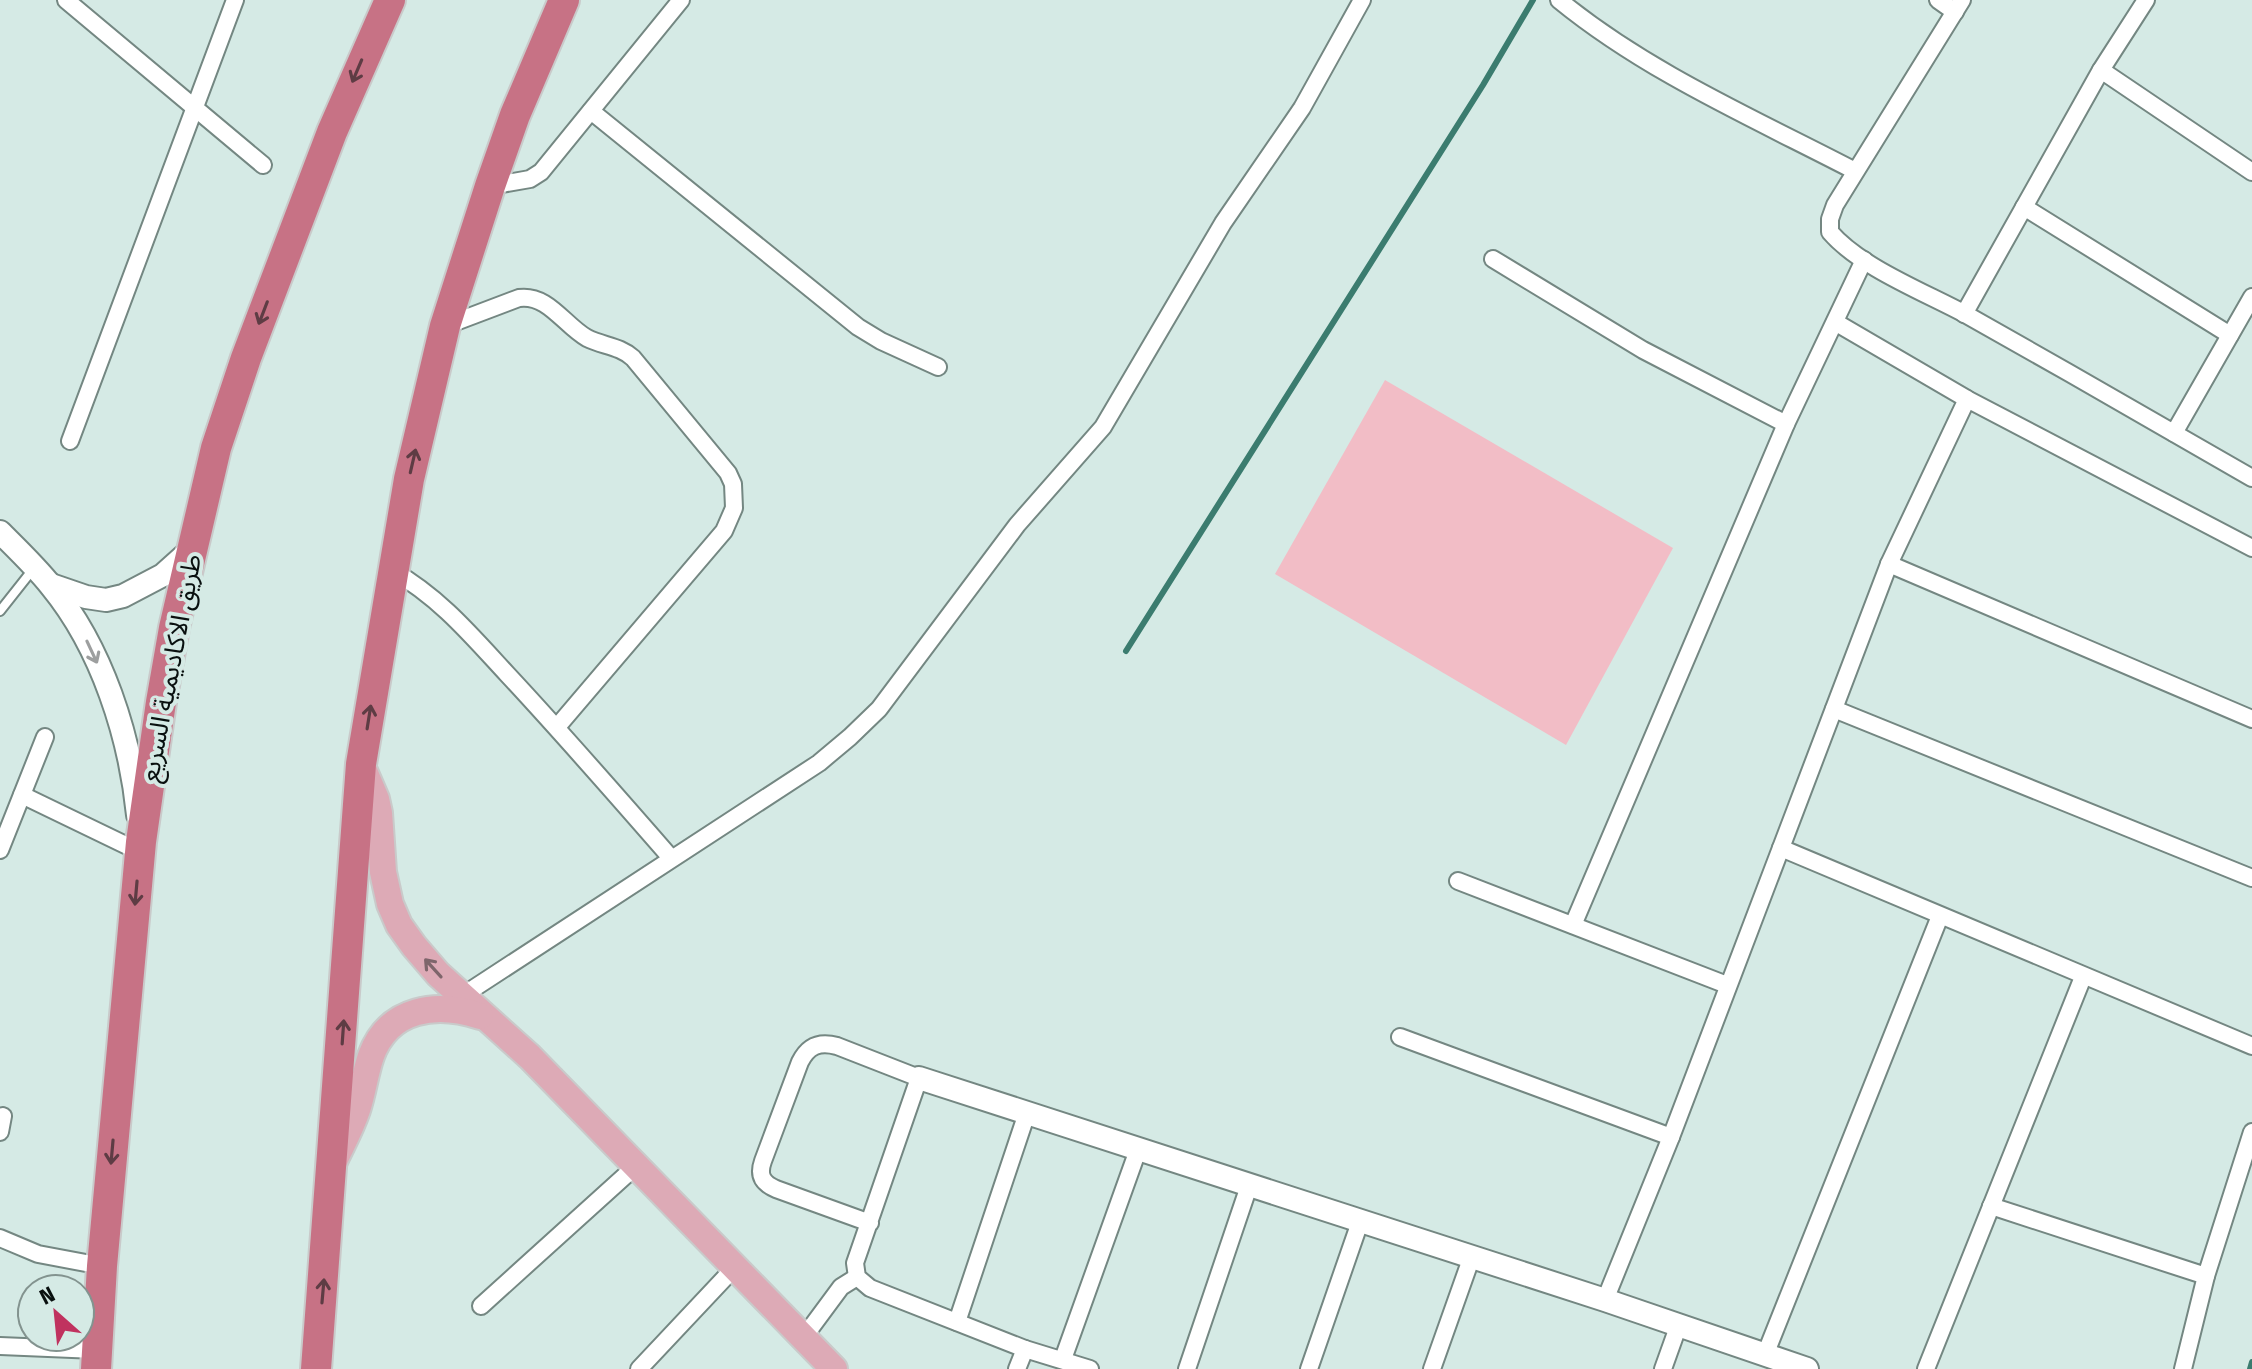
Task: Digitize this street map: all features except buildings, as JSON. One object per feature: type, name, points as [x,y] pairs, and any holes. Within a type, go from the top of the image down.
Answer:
[{"type":"highway","name":"طريق الاكاديمية السريع","points":[[96,1360],[140,847],[174,628],[216,448],[246,358],[332,132],[390,0]]},
{"type":"highway","points":[[316,1369],[334,1161],[361,764],[409,479],[445,326],[490,186],[515,115],[564,0]]},
{"type":"main road","points":[[361,764],[379,813],[383,872],[390,904],[399,925],[414,946],[438,974],[491,1020],[637,1165],[817,1357]]},
{"type":"main road","points":[[334,1161],[357,1111],[371,1055],[389,1029],[402,1019],[432,1008],[461,1010],[491,1020]]},
{"type":"street","points":[[66,0],[263,165]]},
{"type":"street","points":[[70,441],[235,0]]},
{"type":"street","points":[[490,186],[530,179],[541,172],[681,0]]},
{"type":"street","points":[[462,996],[819,763],[879,709],[1010,534],[1103,427],[1223,223],[1302,108],[1362,0]]},
{"type":"street","points":[[1559,0],[1603,34],[1672,75],[1855,171]]},
{"type":"street","points":[[1938,0],[1958,6],[1835,205],[1830,232],[1864,260],[2252,478]]},
{"type":"street","points":[[1964,314],[2101,70],[2146,0]]},
{"type":"street","points":[[2101,70],[2252,172]]},
{"type":"street","points":[[591,111],[858,327],[938,367]]},
{"type":"street","points":[[2024,207],[2230,335]]},
{"type":"street","points":[[1493,259],[1643,350],[1786,424]]},
{"type":"street","points":[[1573,925],[1786,424],[1864,260]]},
{"type":"street","points":[[2174,433],[2252,297]]},
{"type":"street","points":[[445,326],[519,298],[537,299],[582,334],[622,350],[633,358],[721,463],[733,484],[734,508],[724,531],[557,727]]},
{"type":"street","points":[[1835,322],[1967,399],[2251,549]]},
{"type":"street","points":[[1605,1300],[1671,1137],[1889,564],[1967,399]]},
{"type":"street","points":[[0,532],[51,585],[88,642],[103,675],[126,750],[136,798],[140,847],[22,795]]},
{"type":"street","points":[[51,585],[86,597],[106,600],[123,596],[163,575],[193,548]]},
{"type":"street","points":[[1889,564],[2252,719]]},
{"type":"street","points":[[393,571],[439,601],[557,727],[671,858]]},
{"type":"street","points":[[1834,709],[2252,878]]},
{"type":"street","points":[[0,850],[45,737]]},
{"type":"street","points":[[1781,848],[2252,1046]]},
{"type":"street","points":[[1458,881],[1727,985]]},
{"type":"street","points":[[1765,1355],[1940,916]]},
{"type":"street","points":[[1926,1369],[2083,977]]},
{"type":"street","points":[[1400,1037],[1671,1137]]},
{"type":"street","points":[[870,1223],[767,1186],[762,1179],[760,1170],[800,1062],[805,1052],[815,1045],[826,1043],[837,1046],[919,1078],[1605,1300],[1807,1369]]},
{"type":"street","points":[[919,1078],[855,1263],[857,1277],[870,1288],[1025,1349],[1090,1369]]},
{"type":"street","points":[[957,1322],[1027,1113]]},
{"type":"street","points":[[2183,1369],[2206,1276],[2252,1132]]},
{"type":"street","points":[[1063,1359],[1138,1150]]},
{"type":"street","points":[[481,1306],[637,1165]]},
{"type":"street","points":[[1187,1369],[1249,1186]]},
{"type":"street","points":[[1991,1206],[2206,1276]]},
{"type":"street","points":[[1309,1369],[1360,1222]]},
{"type":"street","points":[[0,1238],[38,1254],[102,1266]]},
{"type":"street","points":[[1436,1368],[1471,1259]]},
{"type":"street","points":[[639,1369],[735,1267]]},
{"type":"street","points":[[817,1357],[841,1287],[857,1277]]},
{"type":"street","points":[[1663,1369],[1678,1327]]},
{"type":"street","points":[[0,1346],[96,1360]]},
{"type":"street","points":[[1017,1369],[1025,1349]]},
{"type":"lane","points":[[0,611],[34,568]]},
{"type":"shaded area","points":[[1385,380],[1673,548],[1566,745],[1275,574]]},
{"type":"waterway","points":[[1126,651],[1483,85],[1533,0]]},
{"type":"waterway","points":[[2250,1369],[2252,1362]]}]
